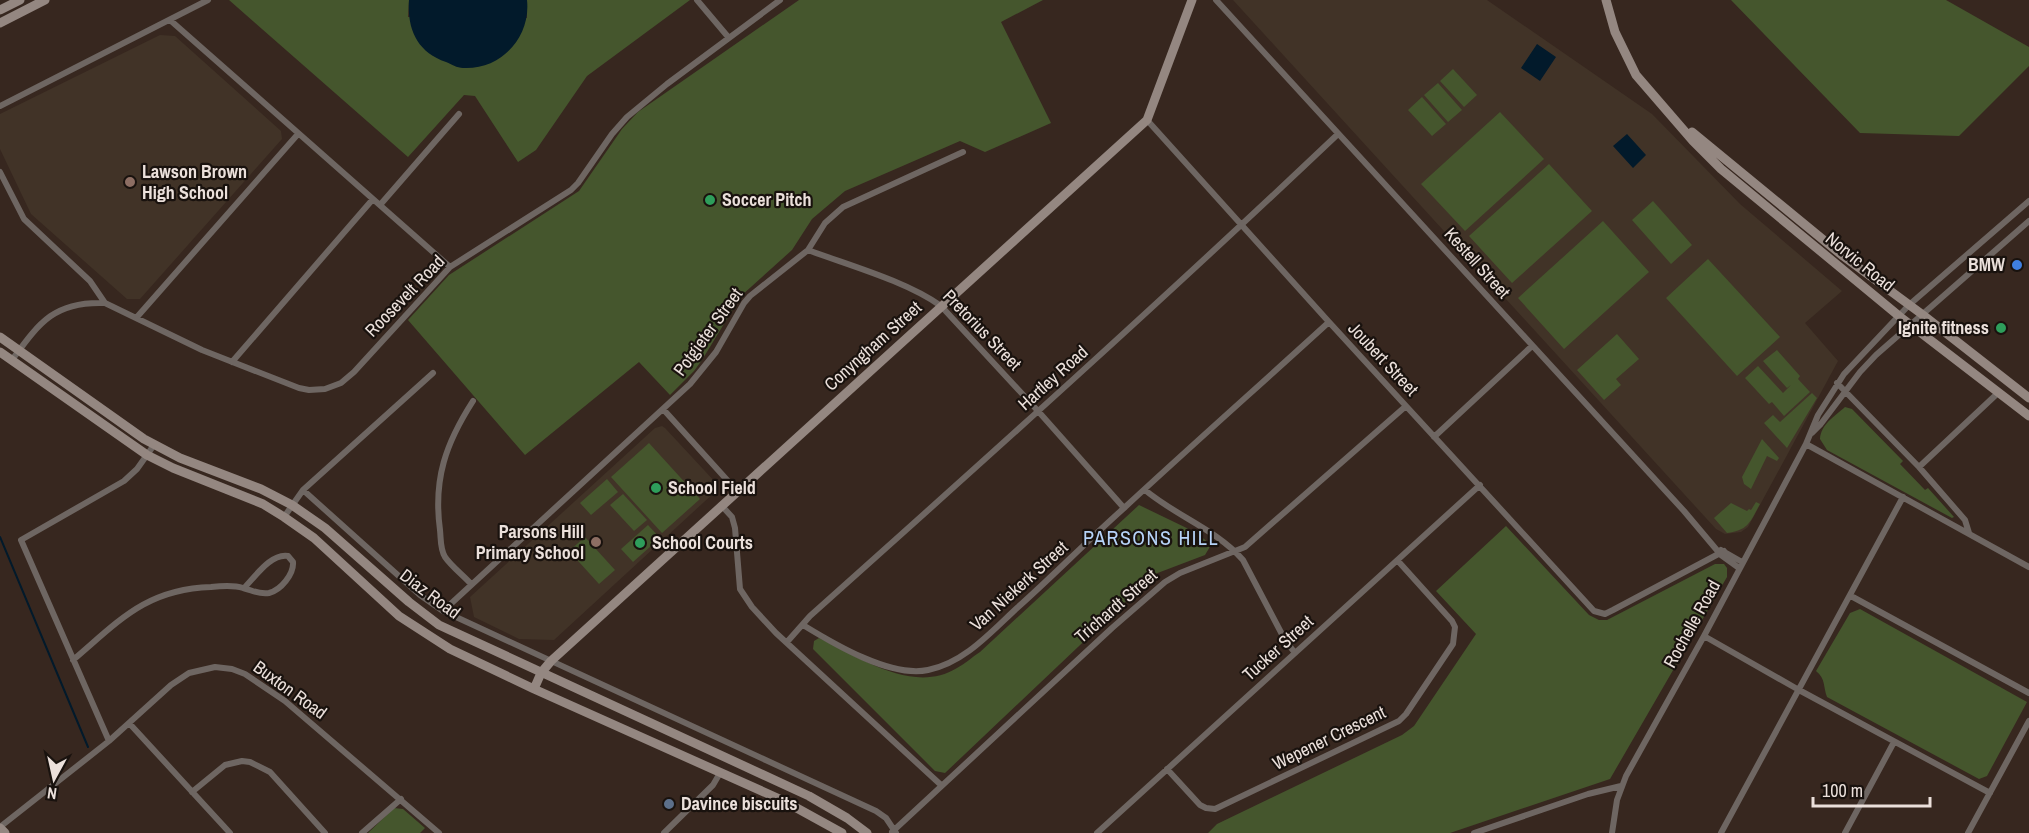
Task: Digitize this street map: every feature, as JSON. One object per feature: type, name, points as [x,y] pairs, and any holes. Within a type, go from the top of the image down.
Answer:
[{"type":"street","points":[[0,10],[20,0]]},
{"type":"street","points":[[0,23],[45,0]]},
{"type":"street","points":[[0,106],[208,0]]},
{"type":"street","points":[[697,0],[729,38]]},
{"type":"street","name":"Roosevelt Road","points":[[12,360],[37,326],[52,314],[72,306],[105,303],[202,350],[309,390],[325,389],[341,383],[354,372],[450,267],[571,190],[627,117],[667,84],[780,0]]},
{"type":"street","name":"Conyngham Street","points":[[534,688],[541,673],[551,661],[1147,120],[1192,0]]},
{"type":"street","name":"Kestell Street","points":[[1215,0],[1716,547],[1741,565]]},
{"type":"street","name":"Norvic Road","points":[[1606,0],[1615,32],[1636,75],[1693,141],[1721,169],[1899,316],[2029,416]]},
{"type":"street","points":[[170,20],[450,267]]},
{"type":"street","points":[[380,205],[459,114]]},
{"type":"street","name":"Joubert Street","points":[[1147,120],[1592,609],[1601,614],[1613,610],[1722,553]]},
{"type":"street","name":"Norvic Road","points":[[1680,124],[1843,256],[2029,398]]},
{"type":"street","points":[[137,317],[298,134]]},
{"type":"street","name":"Hartley Road","points":[[787,642],[1243,225],[1338,134]]},
{"type":"street","name":"Potgieter Street","points":[[443,611],[690,384],[708,363],[750,296],[808,250],[825,223],[843,207],[963,152]]},
{"type":"street","points":[[0,172],[24,219],[90,281],[105,303]]},
{"type":"street","points":[[232,362],[373,199]]},
{"type":"street","name":"Rochelle Road","points":[[1612,833],[1621,786],[1704,636],[1812,433],[1818,415],[1837,383],[1909,305],[2029,201]]},
{"type":"street","name":"Rochelle Road","points":[[1812,433],[1876,356],[2029,221]]},
{"type":"street","name":"Pretorius Street","points":[[808,250],[906,287],[941,306],[1124,508]]},
{"type":"street","name":"Van Niekerk Street","points":[[803,625],[886,667],[921,672],[952,662],[979,642],[1065,565],[1124,508],[1329,322]]},
{"type":"street","name":"Diaz Road","points":[[0,337],[154,445],[261,489],[292,505],[325,528],[409,602],[439,625],[809,796],[867,833]]},
{"type":"street","points":[[1434,437],[1532,346]]},
{"type":"street","name":"Diaz Road","points":[[0,352],[147,455],[173,468],[263,504],[284,517],[314,538],[386,605],[422,632],[450,649],[784,801],[842,833]]},
{"type":"street","points":[[284,517],[303,490],[433,373]]},
{"type":"street","points":[[1837,383],[1919,467],[1965,519],[1969,533]]},
{"type":"street","points":[[1919,467],[1999,392]]},
{"type":"street","points":[[471,584],[444,554],[437,500],[447,448],[473,401]]},
{"type":"street","name":"Trichardt Street","points":[[894,832],[941,785],[1165,582],[1180,573],[1236,552],[1251,542],[1406,406]]},
{"type":"street","points":[[663,409],[737,491]]},
{"type":"street","points":[[1806,444],[2029,567]]},
{"type":"street","points":[[109,741],[21,540],[124,481],[137,469],[154,445]]},
{"type":"street","name":"Tucker Street","points":[[1097,833],[1480,485]]},
{"type":"street","name":"Diaz Road","points":[[303,490],[420,595],[443,611],[876,811],[886,818],[894,832]]},
{"type":"street","points":[[1145,490],[1162,504],[1222,540],[1236,552],[1243,560],[1285,640],[1295,653]]},
{"type":"street","points":[[1720,833],[1903,497]]},
{"type":"street","points":[[722,505],[732,518],[735,528],[740,589],[752,607],[766,623],[941,785]]},
{"type":"street","points":[[73,660],[117,621],[148,601],[164,594],[192,588],[244,588],[256,593],[268,593],[274,591],[291,574],[293,562],[288,556],[280,556],[268,564],[244,588]]},
{"type":"street","name":"Wepener Crescent","points":[[1167,769],[1200,805],[1215,809],[1399,721],[1453,644],[1455,627],[1398,561]]},
{"type":"street","points":[[1851,596],[2029,693]]},
{"type":"street","points":[[1704,636],[1990,793]]},
{"type":"street","name":"Buxton Road","points":[[0,828],[109,741],[171,685],[189,673],[215,667],[232,669],[253,678],[285,701],[439,833]]},
{"type":"street","points":[[1968,833],[2029,721]]},
{"type":"street","points":[[129,723],[230,833]]},
{"type":"street","points":[[1845,833],[1894,742]]},
{"type":"street","points":[[192,792],[225,765],[242,761],[250,762],[270,772],[325,833]]},
{"type":"street","points":[[664,833],[713,785],[720,773]]},
{"type":"street","points":[[1474,833],[1588,794],[1621,786]]},
{"type":"street","points":[[363,833],[401,799]]},
{"type":"street","points":[[0,828],[5,833]]},
{"type":"shaded area","points":[[1233,0],[1487,0],[1652,114],[1740,204],[1842,291],[1805,323],[1838,361],[1748,527],[1741,532],[1725,534],[1716,529]]},
{"type":"shaded area","name":"Lawson Brown High School","points":[[160,35],[175,36],[281,131],[282,139],[140,299],[127,299],[31,214],[0,149],[0,114]]},
{"type":"shaded area","name":"Parsons Hill Primary School","points":[[662,426],[717,484],[716,491],[554,640],[519,639],[474,617],[470,597],[655,428]]},
{"type":"green space","points":[[229,0],[409,0],[408,17],[527,18],[527,0],[690,0],[587,76],[536,150],[518,162],[475,96],[464,95],[408,157]]},
{"type":"green space","points":[[799,0],[1043,0],[1001,22],[1051,123],[985,152],[960,141],[845,191],[812,219],[792,250],[741,296],[702,360],[670,395],[639,362],[525,455],[408,320],[449,275],[579,191],[622,129],[638,112]]},
{"type":"green space","points":[[1731,0],[1946,0],[2029,47],[2029,66],[1959,136],[1860,133]]},
{"type":"green space","points":[[1453,69],[1477,95],[1464,107],[1440,81]]},
{"type":"green space","points":[[1438,83],[1462,110],[1448,122],[1424,95]]},
{"type":"green space","points":[[1422,97],[1446,124],[1432,136],[1408,110]]},
{"type":"green space","points":[[1500,112],[1544,159],[1465,231],[1421,184]]},
{"type":"green space","points":[[1549,164],[1592,211],[1512,283],[1469,236]]},
{"type":"green space","points":[[1653,201],[1692,245],[1671,264],[1632,220]]},
{"type":"green space","points":[[1603,221],[1649,272],[1564,349],[1518,298]]},
{"type":"green space","points":[[1708,259],[1780,337],[1737,376],[1666,298]]},
{"type":"green space","points":[[1617,334],[1639,359],[1616,379],[1621,385],[1604,400],[1577,370]]},
{"type":"green space","points":[[1777,350],[1800,376],[1798,379],[1810,392],[1784,416],[1772,402],[1769,404],[1745,378],[1758,366],[1783,393],[1791,385],[1787,388],[1763,361]]},
{"type":"green space","points":[[1812,393],[1817,398],[1787,448],[1764,423],[1773,415],[1780,422]]},
{"type":"green space","points":[[1845,407],[1852,409],[1903,461],[1900,464],[1925,490],[1928,488],[1954,517],[1952,518],[1827,450],[1820,439],[1823,429]]},
{"type":"green space","points":[[1762,439],[1779,458],[1777,461],[1767,456],[1751,489],[1744,484],[1742,477]]},
{"type":"green space","name":"School Field","points":[[649,443],[700,499],[662,533],[611,477]]},
{"type":"green space","name":"School Courts","points":[[607,479],[618,492],[591,515],[580,503]]},
{"type":"green space","name":"School Courts","points":[[623,494],[647,520],[634,531],[610,505]]},
{"type":"green space","points":[[1756,502],[1760,504],[1754,516],[1740,530],[1727,533],[1714,518],[1731,503],[1747,511],[1751,510]]},
{"type":"green space","points":[[1139,505],[1197,533],[1211,545],[1205,555],[1155,574],[945,773],[935,771],[813,649],[814,641],[819,638],[869,663],[905,675],[922,677],[940,675],[957,668],[980,652]]},
{"type":"green space","name":"School Courts","points":[[648,525],[660,538],[633,562],[621,549]]},
{"type":"green space","points":[[1506,526],[1589,615],[1599,620],[1607,620],[1715,564],[1724,564],[1727,568],[1727,577],[1610,779],[1450,833],[1208,833],[1217,824],[1402,735],[1414,726],[1476,634],[1436,591]]},
{"type":"green space","points":[[585,537],[615,570],[599,584],[569,551]]},
{"type":"green space","points":[[1860,609],[2027,702],[1987,776],[1979,779],[1827,697],[1823,680],[1816,671],[1850,613]]},
{"type":"green space","points":[[394,808],[403,809],[425,828],[420,833],[368,833]]},
{"type":"water","points":[[409,0],[527,0],[527,14],[519,38],[511,49],[490,63],[461,68],[436,58],[421,46],[412,30]]},
{"type":"water","points":[[1537,44],[1556,57],[1540,81],[1521,68]]},
{"type":"water","points":[[1627,134],[1646,155],[1633,168],[1613,146]]},
{"type":"waterway","points":[[0,537],[88,747]]},
{"type":"place","name":"Lawson Brown High School","points":[[130,182]]},
{"type":"place","name":"Soccer Pitch","points":[[710,200]]},
{"type":"place","name":"BMW","points":[[2017,265]]},
{"type":"place","name":"Ignite fitness","points":[[2001,328]]},
{"type":"place","name":"School Field","points":[[656,488]]},
{"type":"place","name":"Parsons Hill Primary School","points":[[596,542]]},
{"type":"place","name":"School Courts","points":[[640,543]]},
{"type":"place","name":"Davince biscuits","points":[[669,804]]},
{"type":"district","name":"PARSONS HILL","points":[[1151,538]]}]
